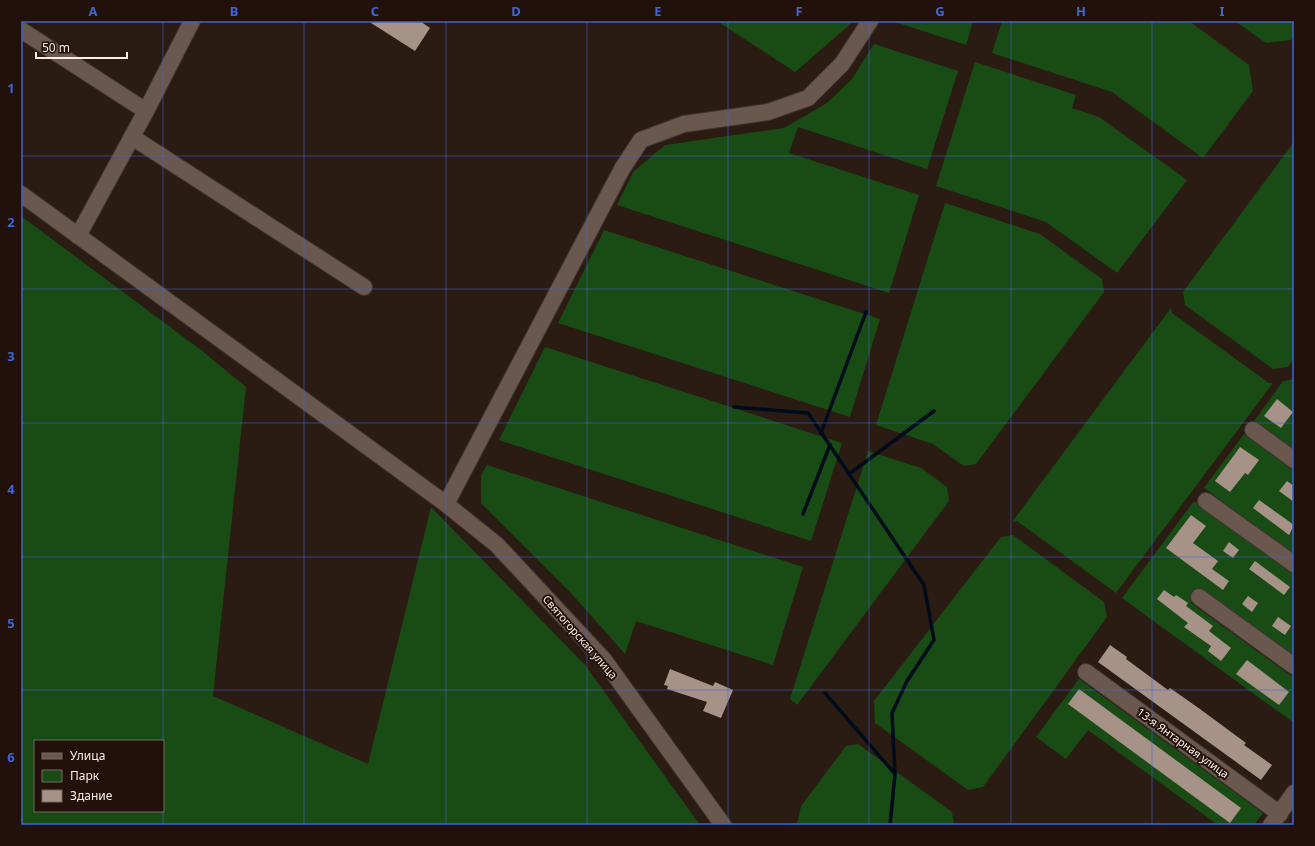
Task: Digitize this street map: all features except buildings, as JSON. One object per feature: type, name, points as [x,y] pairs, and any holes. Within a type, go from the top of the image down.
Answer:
[{"type":"street","points":[[78,236],[146,111],[192,21]]},
{"type":"street","points":[[446,504],[622,169],[641,140],[684,124],[768,112],[808,98],[842,64],[870,21]]},
{"type":"street","points":[[21,30],[146,111]]},
{"type":"street","points":[[132,137],[364,287]]},
{"type":"street","name":"Святогорская улица","points":[[21,194],[446,504],[497,545],[604,660],[723,825]]},
{"type":"street","points":[[1253,430],[1294,460]]},
{"type":"street","points":[[1206,501],[1294,564]]},
{"type":"street","points":[[1199,597],[1294,666]]},
{"type":"street","name":"13-я Янтарная улица","points":[[1086,672],[1275,819]]},
{"type":"street","points":[[1275,819],[1294,793]]},
{"type":"green space","points":[[717,21],[854,21],[795,72]]},
{"type":"green space","points":[[892,21],[973,21],[966,45]]},
{"type":"green space","points":[[1002,21],[1189,21],[1249,65],[1253,91],[1203,158],[1112,92],[992,53]]},
{"type":"green space","points":[[1235,21],[1294,21],[1294,35],[1291,40],[1266,43]]},
{"type":"green space","points":[[874,44],[958,71],[927,169],[798,127],[789,153],[919,195],[889,293],[617,205],[633,172],[665,145],[784,128],[827,103],[852,79]]},
{"type":"green space","points":[[975,62],[1076,95],[1072,108],[1099,117],[1187,180],[1117,273],[1046,222],[936,186]]},
{"type":"green space","points":[[1294,142],[1294,358],[1288,367],[1273,369],[1185,305],[1183,292]]},
{"type":"green space","points":[[945,203],[1040,234],[1102,279],[1104,292],[976,464],[964,466],[933,444],[876,425]]},
{"type":"green space","points":[[21,216],[201,350],[246,387],[213,696],[368,764],[431,507],[585,665],[700,825],[21,825]]},
{"type":"green space","points":[[604,230],[880,319],[850,417],[558,323]]},
{"type":"green space","points":[[1171,308],[1172,313],[1269,383],[1273,383],[1116,593],[1017,521],[1012,522]]},
{"type":"green space","points":[[545,347],[842,443],[811,541],[499,440]]},
{"type":"green space","points":[[1294,379],[1294,451],[1254,421],[1283,381]]},
{"type":"green space","points":[[1244,434],[1294,471],[1294,554],[1204,488]]},
{"type":"green space","points":[[868,451],[921,468],[947,487],[949,501],[797,705],[790,699]]},
{"type":"green space","points":[[487,465],[803,567],[773,665],[636,621],[625,654],[571,593],[481,503],[481,475]]},
{"type":"green space","points":[[1194,501],[1294,574],[1294,658],[1201,590],[1191,603],[1294,678],[1294,723],[1122,598]]},
{"type":"green space","points":[[1013,535],[1104,602],[1107,617],[983,787],[968,790],[875,723],[874,701],[1001,537]]},
{"type":"green space","points":[[1079,679],[1263,813],[1254,825],[1218,825],[1088,730],[1066,759],[1036,737]]},
{"type":"green space","points":[[858,744],[952,812],[954,825],[797,825],[801,806],[846,746]]},
{"type":"waterway","points":[[821,433],[866,312]]},
{"type":"waterway","points":[[734,407],[808,413],[924,585],[934,640],[907,681],[892,713],[895,774],[890,825]]},
{"type":"waterway","points":[[849,474],[934,411]]},
{"type":"waterway","points":[[803,514],[830,445]]},
{"type":"waterway","points":[[825,693],[895,774]]}]
